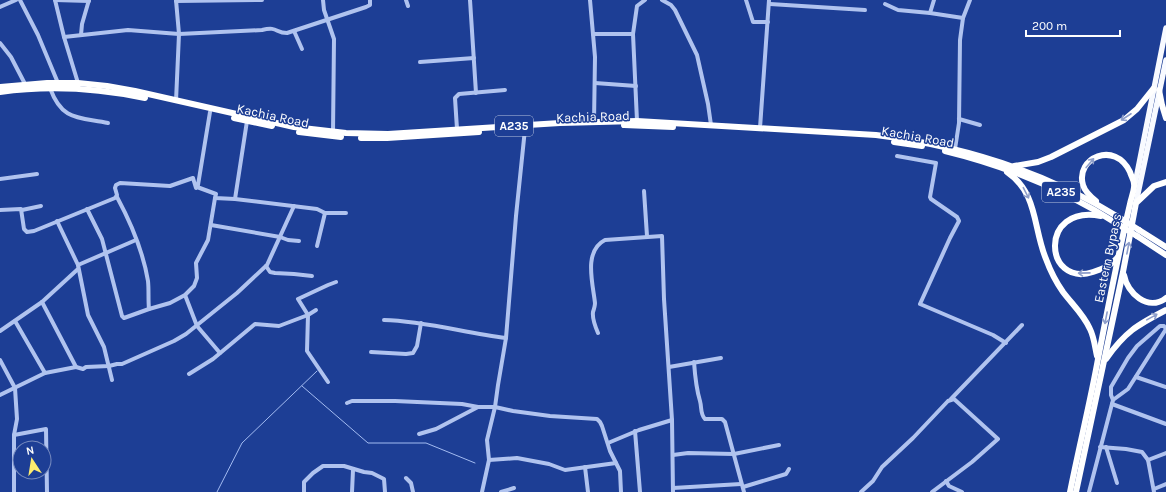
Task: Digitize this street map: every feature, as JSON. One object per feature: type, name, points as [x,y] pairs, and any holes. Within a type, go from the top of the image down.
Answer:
[{"type":"highway","name":"Kachia Road","points":[[0,87],[25,84],[78,83],[121,88],[233,115],[294,127],[333,132],[374,134],[637,121],[760,128],[893,142],[936,149],[998,165],[1013,166],[1060,185],[1102,207]]},
{"type":"highway","name":"Kachia Road","points":[[0,92],[50,88],[78,88],[122,93],[210,112],[233,115],[247,121],[308,134],[357,138],[387,138],[525,129],[629,125],[876,135],[955,149],[1038,181],[1062,192],[1165,251]]},
{"type":"highway","points":[[1013,166],[1038,162],[1051,157],[1124,120],[1156,90],[1166,118]]},
{"type":"highway","points":[[1102,207],[1086,191],[1082,180],[1084,170],[1090,161],[1095,157],[1108,154],[1117,156],[1128,167],[1135,184]]},
{"type":"highway","points":[[998,165],[1022,185],[1026,191],[1031,203],[1045,258],[1057,282],[1081,314],[1090,329],[1101,361],[1126,335],[1139,325],[1166,310]]},
{"type":"highway","points":[[1136,203],[1154,186],[1166,182]]},
{"type":"highway","name":"Eastern Bypass","points":[[1076,492],[1101,361],[1118,257],[1135,184]]},
{"type":"highway","name":"Eastern Bypass","points":[[1070,492],[1123,272],[1136,203]]},
{"type":"highway","name":"A235","points":[[1102,207],[1152,238],[1165,251]]},
{"type":"highway","points":[[1107,217],[1088,215],[1076,218],[1065,224],[1057,234],[1054,247],[1055,252],[1057,258],[1069,271],[1083,274],[1098,271],[1114,262],[1118,257]]},
{"type":"highway","points":[[1123,272],[1128,289],[1138,298],[1149,303],[1156,303],[1166,298]]},
{"type":"main road","name":"Eastern Bypass","points":[[1136,203],[1166,28]]},
{"type":"main road","name":"Eastern Bypass","points":[[1135,184],[1156,90],[1166,60]]},
{"type":"street","points":[[0,7],[16,0]]},
{"type":"street","points":[[20,0],[38,34],[58,83]]},
{"type":"street","points":[[78,83],[64,38],[55,0],[89,1],[82,24],[81,34]]},
{"type":"street","points":[[176,101],[179,34],[176,1],[262,0]]},
{"type":"street","points":[[323,0],[324,10],[334,39],[335,52],[333,132]]},
{"type":"street","points":[[64,38],[81,34],[135,30],[179,34],[262,30],[274,28],[284,33],[328,20],[370,5],[370,0]]},
{"type":"street","points":[[406,0],[408,6]]},
{"type":"street","points":[[470,0],[476,93]]},
{"type":"street","points":[[590,0],[595,83],[594,122]]},
{"type":"street","points":[[637,121],[634,34],[636,8],[645,0]]},
{"type":"street","points":[[662,0],[671,5],[675,10],[697,56],[708,104],[711,125]]},
{"type":"street","points":[[746,0],[753,22],[768,22]]},
{"type":"street","points":[[930,13],[934,0]]},
{"type":"street","points":[[955,149],[959,119],[960,56],[963,18],[970,0]]},
{"type":"street","points":[[760,128],[770,2],[865,10]]},
{"type":"street","points":[[885,4],[898,10],[963,18]]},
{"type":"street","points":[[294,31],[302,49]]},
{"type":"street","points":[[593,34],[634,34]]},
{"type":"street","points":[[0,43],[11,57],[25,84]]},
{"type":"street","points":[[960,56],[965,56]]},
{"type":"street","points":[[420,62],[474,58]]},
{"type":"street","points":[[595,83],[636,86]]},
{"type":"street","points":[[50,88],[55,100],[65,112],[73,116],[108,123]]},
{"type":"street","points":[[456,129],[455,98],[459,94],[505,90]]},
{"type":"street","points":[[197,187],[210,112]]},
{"type":"street","points":[[959,119],[980,125]]},
{"type":"street","points":[[236,199],[247,121]]},
{"type":"street","points":[[482,492],[489,460],[487,440],[496,407],[506,338],[525,129]]},
{"type":"street","points":[[897,156],[936,163],[930,197],[957,217],[959,221],[920,304],[993,335],[1006,343]]},
{"type":"street","points":[[0,179],[38,174]]},
{"type":"street","points":[[87,209],[99,233],[106,253],[122,316],[124,318],[148,309],[166,305],[184,295],[194,286],[197,278],[196,261],[208,240],[211,225],[211,213],[216,194],[197,187],[196,188],[193,178],[170,186],[120,183],[116,186],[117,197],[129,220],[142,255],[148,282],[148,309]]},
{"type":"street","points":[[644,191],[647,236]]},
{"type":"street","points":[[22,210],[26,232],[34,231],[117,197]]},
{"type":"street","points":[[214,198],[236,199],[317,209],[325,213],[346,213]]},
{"type":"street","points":[[0,210],[19,208],[22,210],[41,206]]},
{"type":"street","points":[[0,395],[45,373],[76,367],[83,369],[86,367],[122,364],[174,341],[197,326],[238,293],[266,266],[294,206]]},
{"type":"street","points":[[317,246],[325,213]]},
{"type":"street","points":[[57,221],[78,267],[88,315],[104,347],[112,380]]},
{"type":"street","points":[[211,225],[299,241]]},
{"type":"street","points":[[598,333],[594,323],[593,312],[595,305],[590,267],[595,249],[599,243],[605,240],[662,236],[664,299],[672,420],[673,490],[742,485],[786,474],[789,469]]},
{"type":"street","points":[[0,331],[42,302],[78,267],[136,240]]},
{"type":"street","points":[[266,266],[270,272],[312,276]]},
{"type":"street","points":[[328,382],[307,351],[308,315],[298,299],[336,282]]},
{"type":"street","points":[[184,295],[197,326],[220,353]]},
{"type":"street","points":[[42,302],[76,367]]},
{"type":"street","points":[[189,374],[198,370],[255,324],[279,326],[308,315],[316,310]]},
{"type":"street","points":[[384,320],[421,324],[506,338]]},
{"type":"street","points":[[15,321],[45,373]]},
{"type":"street","points":[[371,352],[413,353],[417,346],[421,324]]},
{"type":"street","points":[[861,492],[873,481],[882,467],[951,399],[986,360],[1006,343],[1022,325]]},
{"type":"street","points":[[1089,492],[1113,402],[1111,387],[1137,346],[1160,326],[1164,326],[1166,329],[1128,389],[1113,402]]},
{"type":"street","points":[[669,367],[721,358]]},
{"type":"street","points":[[0,360],[15,388],[17,419],[14,435],[14,492]]},
{"type":"street","points":[[694,362],[697,394],[702,416],[705,419],[722,419],[725,422],[744,492]]},
{"type":"street","points":[[1136,376],[1166,387]]},
{"type":"street","points":[[932,492],[972,462],[998,439],[956,399],[951,399]]},
{"type":"street","points":[[347,404],[352,401],[462,404],[478,407],[496,407],[550,416],[597,419],[602,426],[610,452],[620,471],[621,492]]},
{"type":"street","points":[[1113,402],[1166,424]]},
{"type":"street","points":[[419,434],[436,430],[478,407]]},
{"type":"street","points":[[608,443],[635,431],[672,420]]},
{"type":"street","points":[[14,435],[46,429],[47,492]]},
{"type":"street","points":[[635,431],[640,492]]},
{"type":"street","points":[[673,455],[688,453],[734,454],[779,444]]},
{"type":"street","points":[[1100,447],[1136,450],[1142,452],[1148,460],[1154,491],[1166,484]]},
{"type":"street","points":[[1106,447],[1118,483]]},
{"type":"street","points":[[1148,460],[1166,454]]},
{"type":"street","points":[[489,460],[517,458],[549,464],[565,470],[616,463]]},
{"type":"street","points":[[304,492],[304,482],[323,466],[344,466],[353,470],[372,472],[385,481],[385,492]]},
{"type":"street","points":[[585,467],[588,492]]},
{"type":"street","points":[[352,492],[353,470]]},
{"type":"street","points":[[406,478],[411,483],[413,492]]},
{"type":"street","points":[[946,480],[949,486],[962,492]]},
{"type":"street","points":[[501,492],[514,488]]},
{"type":"waterway","points":[[217,492],[242,443],[317,371]]},
{"type":"waterway","points":[[302,386],[368,443],[426,443],[475,463]]}]
